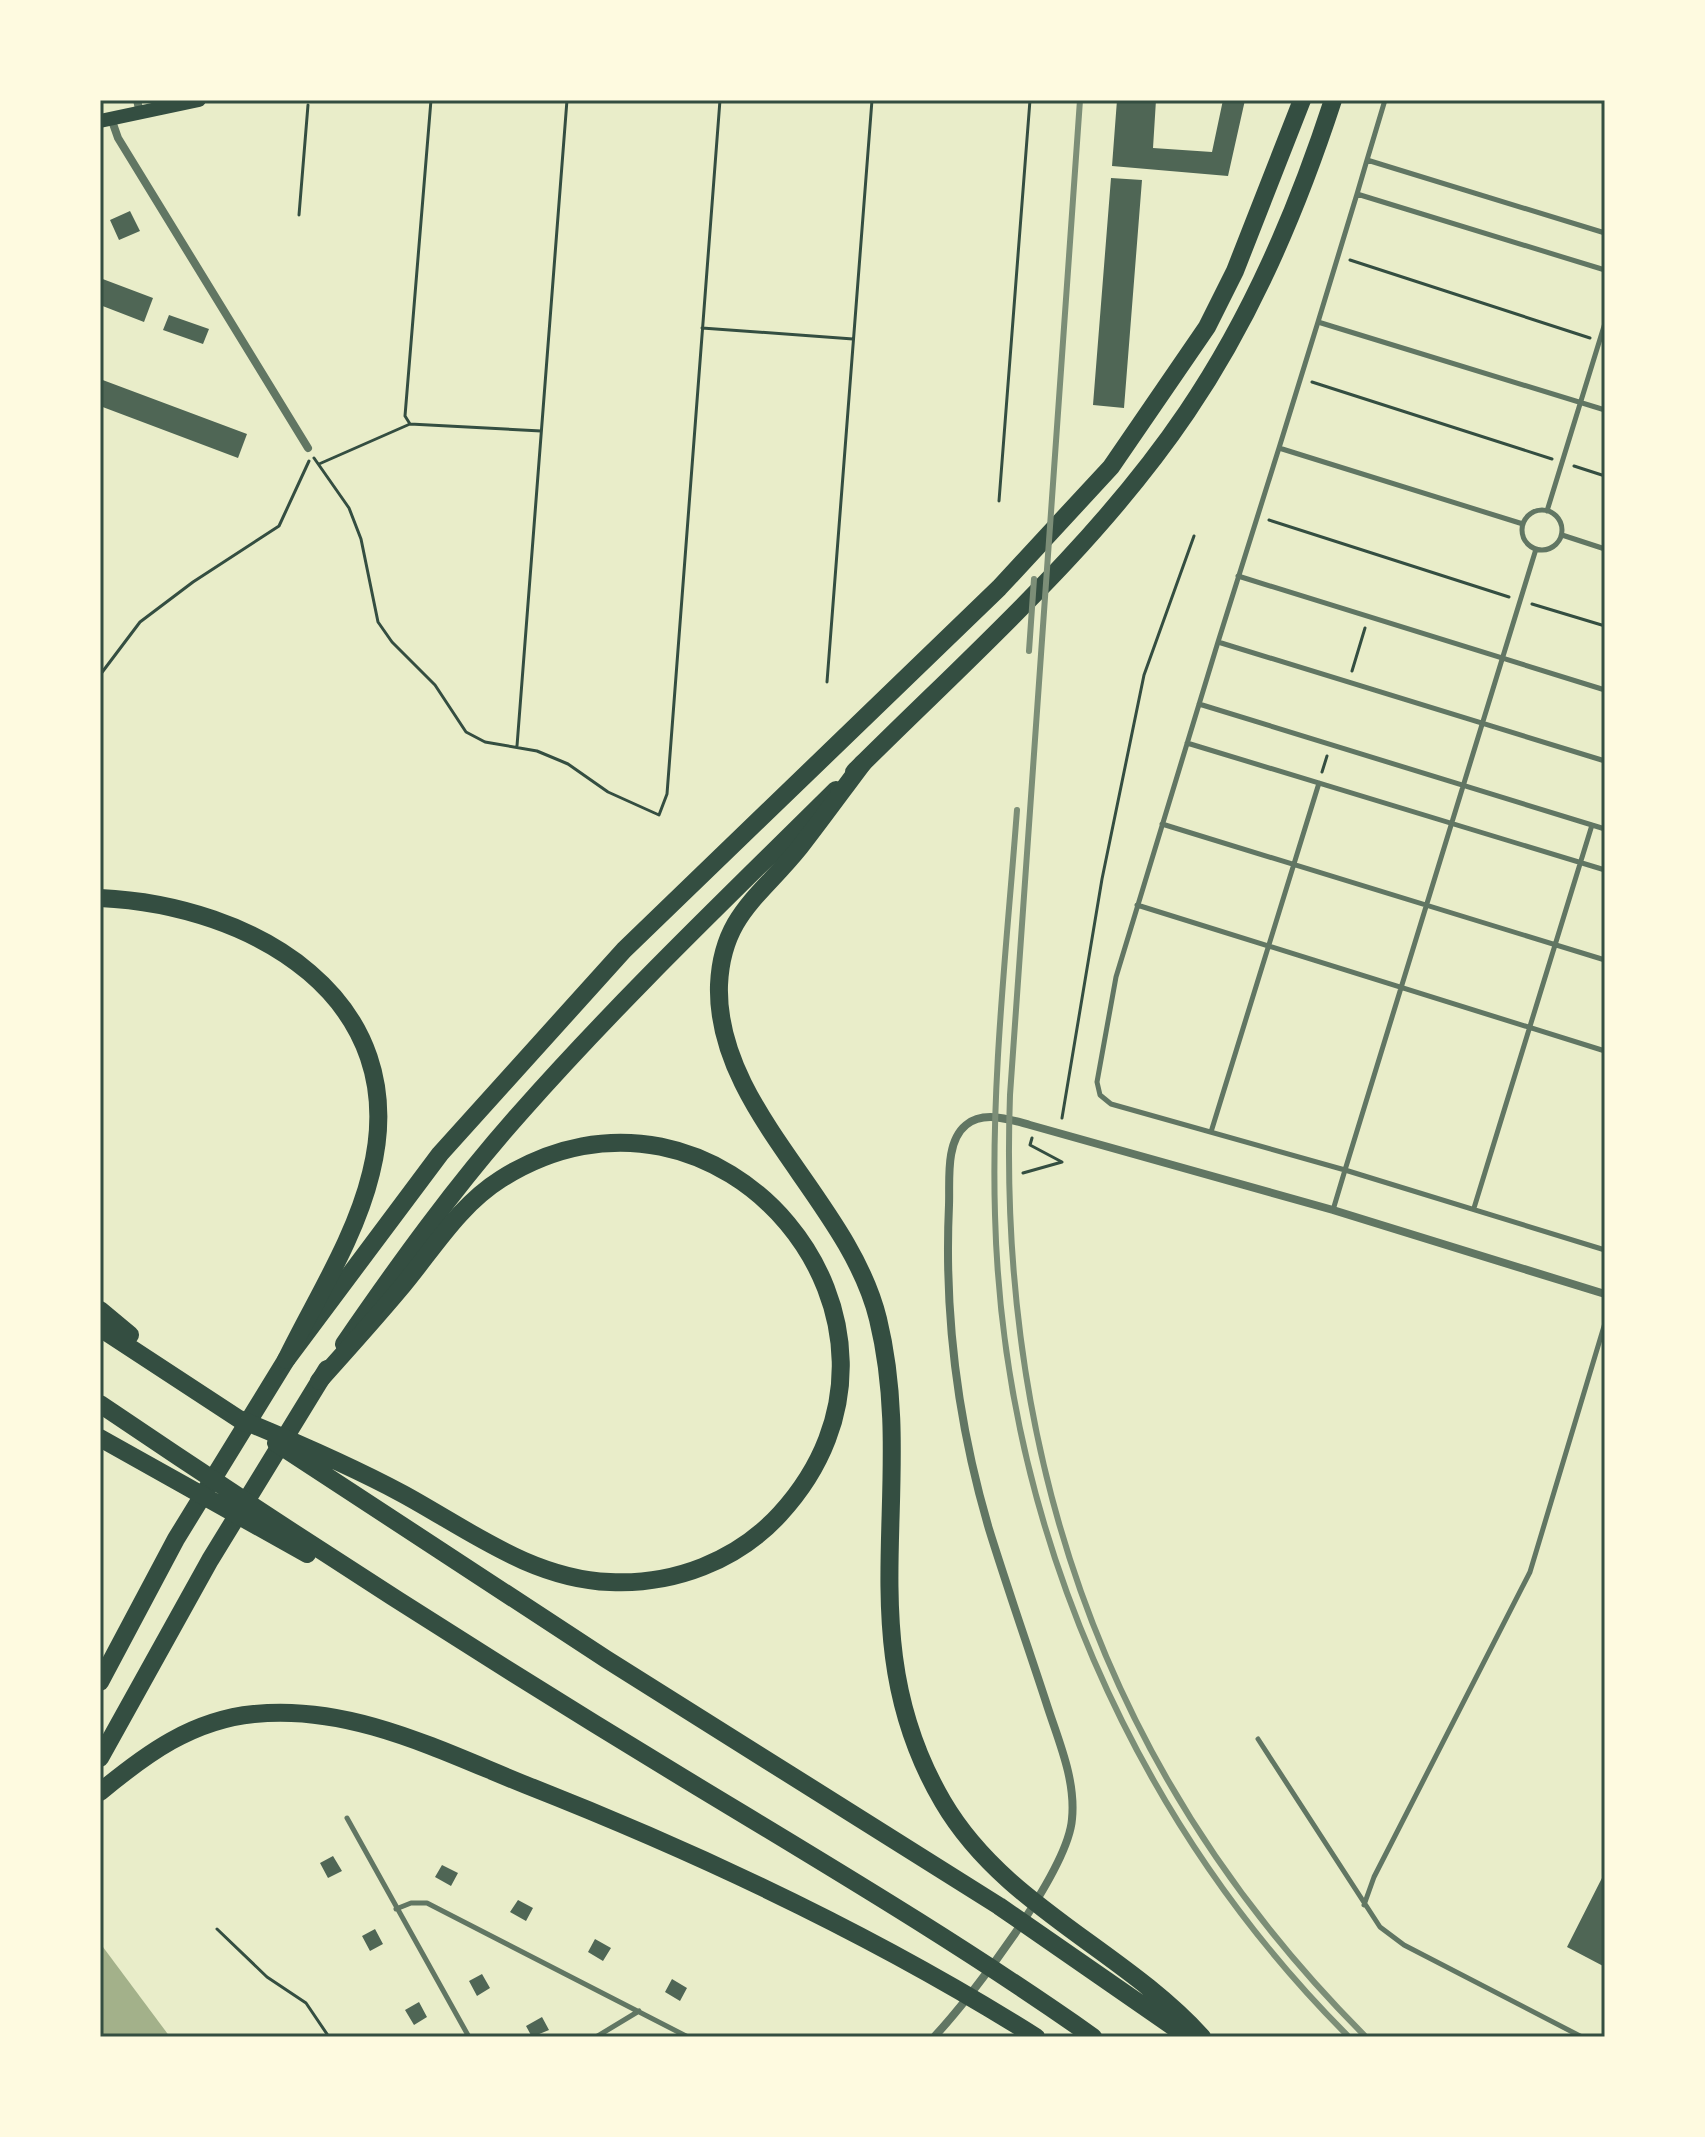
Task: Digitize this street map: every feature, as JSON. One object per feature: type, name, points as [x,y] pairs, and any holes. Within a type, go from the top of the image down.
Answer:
[{"type":"highway","points":[[286,1360],[440,1154],[559,1019],[657,918],[999,588],[1111,467],[1207,327],[1235,271],[1302,100]]},
{"type":"highway","points":[[100,1758],[210,1560],[319,1381],[396,1268],[519,1113],[641,984],[1073,556],[1187,413],[1257,295],[1304,182],[1333,100]]},
{"type":"highway","points":[[863,763],[797,851],[739,913],[722,956],[721,1018],[742,1080],[766,1122],[841,1231],[862,1273],[877,1315],[890,1403],[889,1632],[907,1725],[945,1806],[979,1851],[1043,1910],[1175,2007],[1202,2037]]},
{"type":"highway","points":[[100,898],[189,914],[272,946],[309,970],[328,987],[355,1023],[372,1065],[378,1111],[372,1172],[353,1227],[286,1360],[176,1539],[100,1682]]},
{"type":"highway","points":[[237,1418],[319,1452],[534,1566],[585,1580],[637,1582],[662,1579],[708,1565],[734,1553],[772,1522],[809,1477],[822,1451],[834,1422],[842,1369],[829,1291],[819,1268],[789,1222],[745,1182],[717,1165],[674,1150],[626,1143],[599,1144],[546,1156],[483,1191],[319,1381]]},
{"type":"highway","points":[[100,1310],[180,1379]]},
{"type":"highway","points":[[100,1328],[606,1659],[1011,1914],[1188,2037]]},
{"type":"highway","points":[[100,1404],[214,1481],[545,1692],[836,1869],[1093,2037]]},
{"type":"highway","points":[[100,1438],[125,1449],[545,1692]]},
{"type":"highway","points":[[100,1792],[146,1753],[203,1725],[255,1714],[343,1718],[403,1736],[722,1866],[867,1938],[1036,2037]]},
{"type":"main road","points":[[106,120],[138,106],[199,100]]},
{"type":"street","points":[[106,120],[308,448]]},
{"type":"street","points":[[934,2037],[956,2014],[1046,1885],[1065,1850],[1072,1820],[1067,1768],[979,1490],[961,1405],[950,1320],[948,1229],[951,1164],[957,1137],[969,1122],[987,1117],[1033,1126],[1333,1210],[1605,1294]]},
{"type":"lane","points":[[1385,100],[1137,905],[1116,977],[1097,1082],[1100,1095],[1111,1104],[1474,1208],[1605,1250]]},
{"type":"lane","points":[[1367,160],[1605,233]]},
{"type":"lane","points":[[1357,194],[1605,270]]},
{"type":"lane","points":[[1318,322],[1605,410]]},
{"type":"lane","points":[[1547,511],[1605,323]]},
{"type":"lane","points":[[1279,448],[1523,524]]},
{"type":"lane","points":[[1547,511],[1556,516],[1562,535],[1547,550],[1536,549],[1527,544],[1522,535],[1523,524],[1529,515],[1547,511]]},
{"type":"lane","points":[[1562,535],[1605,549]]},
{"type":"lane","points":[[1333,1210],[1536,549]]},
{"type":"lane","points":[[1238,576],[1605,690]]},
{"type":"lane","points":[[1218,642],[1605,761]]},
{"type":"lane","points":[[1199,704],[1605,829]]},
{"type":"lane","points":[[1187,743],[1605,870]]},
{"type":"lane","points":[[1211,1132],[1319,783]]},
{"type":"lane","points":[[1162,824],[1605,960]]},
{"type":"lane","points":[[1474,1208],[1592,825]]},
{"type":"lane","points":[[1137,905],[1605,1051]]},
{"type":"lane","points":[[1364,1905],[1374,1877],[1530,1572],[1605,1323]]},
{"type":"lane","points":[[1258,1739],[1380,1927],[1404,1945],[1582,2037]]},
{"type":"lane","points":[[347,1818],[469,2037]]},
{"type":"lane","points":[[396,1909],[411,1903],[427,1903],[688,2037]]},
{"type":"lane","points":[[596,2037],[639,2011]]},
{"type":"path","points":[[410,424],[405,416],[431,100]]},
{"type":"path","points":[[517,746],[567,100]]},
{"type":"path","points":[[308,448],[349,508],[361,539],[378,622],[392,642],[435,685],[466,732],[485,742],[517,746],[568,764],[608,792],[659,815],[667,794],[720,100]]},
{"type":"path","points":[[827,682],[872,100]]},
{"type":"path","points":[[999,501],[1030,100]]},
{"type":"path","points":[[299,215],[308,105]]},
{"type":"path","points":[[1338,257],[1600,341]]},
{"type":"path","points":[[702,328],[853,339]]},
{"type":"path","points":[[1300,378],[1605,476]]},
{"type":"path","points":[[319,464],[410,424],[541,431]]},
{"type":"path","points":[[100,675],[140,622],[183,588],[279,526],[304,466],[314,457]]},
{"type":"path","points":[[1257,516],[1605,626]]},
{"type":"path","points":[[1060,1134],[1102,879],[1144,675],[1194,536]]},
{"type":"path","points":[[1349,682],[1368,616]]},
{"type":"path","points":[[1319,783],[1330,745]]},
{"type":"path","points":[[1023,1173],[1062,1162],[1030,1145],[1033,1126]]},
{"type":"path","points":[[217,1929],[267,1977],[306,2003],[329,2037]]},
{"type":"shaded area","points":[[100,1943],[170,2037],[100,2037]]},
{"type":"building","points":[[1117,100],[1156,100],[1153,148],[1212,152],[1223,100],[1245,100],[1228,176],[1112,166]]},
{"type":"building","points":[[1111,178],[1142,180],[1124,408],[1093,405]]},
{"type":"building","points":[[130,211],[140,231],[119,240],[110,220]]},
{"type":"building","points":[[100,278],[153,298],[144,322],[100,305]]},
{"type":"building","points":[[169,315],[209,329],[203,344],[163,330]]},
{"type":"building","points":[[100,379],[247,434],[238,458],[100,406]]},
{"type":"building","points":[[333,1856],[342,1871],[328,1878],[320,1863]]},
{"type":"building","points":[[442,1865],[458,1873],[451,1886],[435,1877]]},
{"type":"building","points":[[1605,1872],[1605,1967],[1567,1947]]},
{"type":"building","points":[[518,1900],[533,1908],[526,1921],[510,1912]]},
{"type":"building","points":[[375,1929],[383,1944],[370,1951],[362,1936]]},
{"type":"building","points":[[595,1939],[611,1948],[603,1961],[588,1952]]},
{"type":"building","points":[[482,1974],[490,1988],[477,1996],[469,1981]]},
{"type":"building","points":[[672,1979],[687,1988],[680,2001],[665,1992]]},
{"type":"building","points":[[419,2002],[427,2017],[414,2025],[405,2010]]},
{"type":"building","points":[[542,2017],[549,2030],[532,2037],[526,2026]]},
{"type":"railway","points":[[1080,100],[1010,1095],[1011,1229],[1024,1359],[1048,1484],[1086,1605],[1136,1721],[1199,1831],[1276,1937],[1366,2037]]},
{"type":"railway","points":[[1029,651],[1034,579]]},
{"type":"railway","points":[[1017,810],[995,1114],[995,1215],[1004,1330],[1023,1442],[1053,1553],[1094,1660],[1144,1762],[1203,1860],[1272,1952],[1349,2037]]}]
